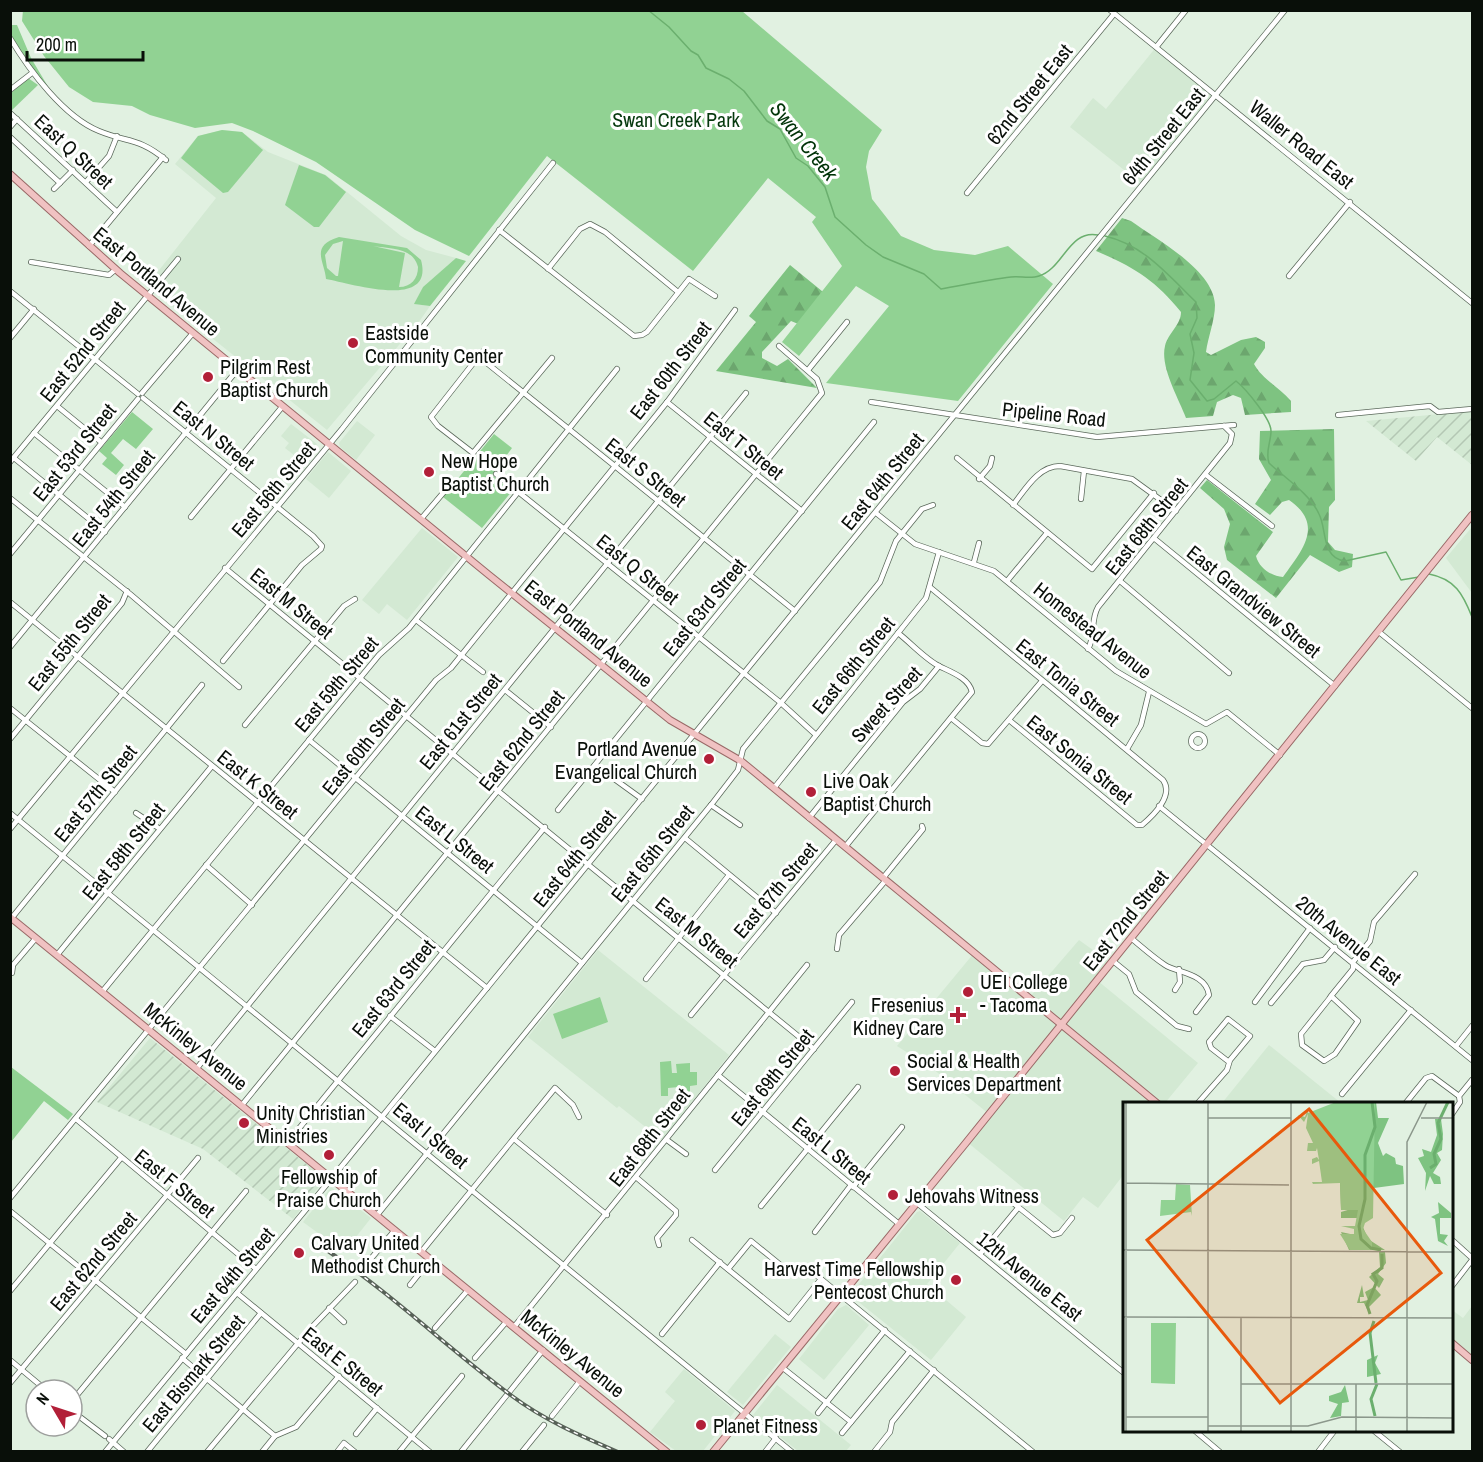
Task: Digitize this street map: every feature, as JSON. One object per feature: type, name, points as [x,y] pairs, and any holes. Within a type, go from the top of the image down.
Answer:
[{"type":"main road","name":"East Portland Avenue","points":[[10,174],[89,246],[282,407],[646,701],[694,734],[741,761],[1156,1102]]},
{"type":"main road","name":"East 72nd Street","points":[[713,1452],[747,1414],[1473,515]]},
{"type":"main road","name":"McKinley Avenue","points":[[11,919],[667,1452]]},
{"type":"main road","points":[[1453,1344],[1473,1360]]},
{"type":"street","points":[[1157,46],[1186,10]]},
{"type":"street","name":"64th Street East","points":[[1065,281],[1285,10]]},
{"type":"street","name":"Waller Road East","points":[[1112,12],[1217,94],[1473,303]]},
{"type":"street","name":"62nd Street East","points":[[967,193],[1112,12]]},
{"type":"street","points":[[10,38],[32,73],[84,122],[97,130],[144,143],[165,158],[89,246]]},
{"type":"street","points":[[10,90],[32,73]]},
{"type":"street","name":"East Q Street","points":[[10,113],[117,212]]},
{"type":"street","points":[[10,127],[17,119]]},
{"type":"street","points":[[86,182],[109,156],[117,136]]},
{"type":"street","points":[[10,137],[60,183]]},
{"type":"street","name":"East 56th Street","points":[[10,829],[329,445],[553,163]]},
{"type":"street","points":[[54,189],[73,170]]},
{"type":"street","points":[[1289,276],[1350,202]]},
{"type":"street","points":[[548,269],[580,229],[590,224],[605,232],[678,292]]},
{"type":"street","points":[[498,230],[628,332],[638,336],[647,332],[688,280],[693,279],[715,296]]},
{"type":"street","name":"East 52nd Street","points":[[12,460],[177,259]]},
{"type":"street","points":[[31,262],[109,275],[116,269]]},
{"type":"street","name":"East 64th Street","points":[[105,1452],[109,1439],[184,1356],[332,1178],[1065,281]]},
{"type":"street","name":"East N Street","points":[[10,291],[320,542],[321,549],[306,560],[270,604]]},
{"type":"street","points":[[10,338],[34,309]]},
{"type":"street","name":"East 60th Street","points":[[10,1198],[304,840],[564,529],[667,402],[735,310]]},
{"type":"street","points":[[779,346],[808,370],[847,322]]},
{"type":"street","name":"East 53rd Street","points":[[10,554],[193,333]]},
{"type":"street","name":"East S Street","points":[[524,393],[473,453],[431,418],[433,412],[480,354],[524,393],[795,611]]},
{"type":"street","points":[[524,393],[552,358]]},
{"type":"street","name":"East 54th Street","points":[[10,647],[238,369]]},
{"type":"street","name":"East 59th Street","points":[[102,992],[387,646],[416,620],[617,369]]},
{"type":"street","name":"East 62nd Street","points":[[242,1105],[822,393],[816,379],[808,370]]},
{"type":"street","name":"East 61st Street","points":[[197,1068],[746,393]]},
{"type":"street","name":"East T Street","points":[[667,402],[802,511]]},
{"type":"street","name":"Pipeline Road","points":[[871,402],[954,417],[1097,437],[1234,425]]},
{"type":"street","points":[[57,406],[101,442]]},
{"type":"street","points":[[1338,415],[1430,406],[1438,412],[1473,409]]},
{"type":"street","points":[[191,517],[282,407]]},
{"type":"street","name":"East 63rd Street","points":[[558,810],[874,422]]},
{"type":"street","name":"East 68th Street","points":[[1088,649],[1095,634],[1095,613],[1206,475],[1232,439],[1230,431],[1224,426]]},
{"type":"street","points":[[34,433],[125,507]]},
{"type":"street","points":[[957,458],[1092,569],[1154,493]]},
{"type":"street","points":[[980,479],[990,466],[992,458]]},
{"type":"street","points":[[12,460],[105,532]]},
{"type":"street","points":[[1013,505],[1037,476],[1050,467],[1127,478],[1154,493],[1176,511]]},
{"type":"street","points":[[1081,499],[1084,471]]},
{"type":"street","name":"East Q Street","points":[[496,474],[781,703],[816,735]]},
{"type":"street","points":[[1206,475],[1272,526]]},
{"type":"street","points":[[421,519],[448,486]]},
{"type":"street","points":[[10,498],[127,591],[239,687]]},
{"type":"street","name":"East 65th Street","points":[[377,1215],[711,805],[738,770],[743,749],[880,582],[887,571],[893,546],[922,509],[933,505]]},
{"type":"street","name":"Homestead Avenue","points":[[876,513],[915,544],[974,562],[994,571],[1088,649],[1149,692],[1202,723]]},
{"type":"street","points":[[1006,581],[1047,533]]},
{"type":"street","name":"East Grandview Street","points":[[1155,539],[1335,686]]},
{"type":"street","points":[[974,562],[979,543]]},
{"type":"street","name":"East 66th Street","points":[[774,788],[898,633],[931,588],[939,552]]},
{"type":"street","name":"East M Street","points":[[225,568],[680,936],[814,1049]]},
{"type":"street","points":[[1120,581],[1229,673]]},
{"type":"street","name":"East Tonia Street","points":[[931,588],[1166,783],[1166,796],[1159,806]]},
{"type":"street","name":"East 55th Street","points":[[10,739],[122,603],[127,591]]},
{"type":"street","points":[[245,725],[344,606],[355,599]]},
{"type":"street","name":"East K Street","points":[[10,602],[487,988]]},
{"type":"street","points":[[223,661],[270,604]]},
{"type":"street","points":[[416,620],[483,672]]},
{"type":"street","points":[[1378,632],[1473,708]]},
{"type":"street","points":[[898,633],[939,666]]},
{"type":"street","name":"East 67th Street","points":[[845,848],[972,692],[968,684],[954,672],[939,666]]},
{"type":"street","name":"Sweet Street","points":[[809,818],[903,702],[920,689],[939,666]]},
{"type":"street","points":[[951,718],[985,744],[1041,681]]},
{"type":"street","name":"East 57th Street","points":[[11,919],[202,684]]},
{"type":"street","points":[[505,690],[551,727]]},
{"type":"street","points":[[1127,749],[1141,725],[1149,692]]},
{"type":"street","points":[[10,708],[115,792]]},
{"type":"street","points":[[1200,734],[1202,723],[1212,722],[1225,712],[1280,755]]},
{"type":"street","name":"East Sonia Street","points":[[1008,720],[1137,825],[1144,823],[1159,806]]},
{"type":"street","name":"East L Street","points":[[309,740],[582,963]]},
{"type":"street","points":[[595,765],[642,799]]},
{"type":"street","name":"East 58th Street","points":[[57,955],[212,766]]},
{"type":"street","points":[[711,805],[740,825]]},
{"type":"street","points":[[1159,806],[1207,845]]},
{"type":"street","name":"East I Street","points":[[10,813],[294,1041],[792,1452]]},
{"type":"street","points":[[136,813],[160,829]]},
{"type":"street","points":[[837,949],[839,935],[884,879],[922,826]]},
{"type":"street","name":"East 63rd Street","points":[[288,1142],[545,827]]},
{"type":"street","points":[[685,838],[776,913]]},
{"type":"street","name":"East 67th Street","points":[[691,1015],[836,840]]},
{"type":"street","name":"20th Avenue East","points":[[1207,845],[1473,1060]]},
{"type":"street","points":[[207,865],[252,905]]},
{"type":"street","points":[[1331,996],[1358,1021],[1335,1054],[1324,1061],[1302,1045],[1301,1034],[1331,996],[1353,969],[1353,962],[1370,941],[1374,922],[1415,874]]},
{"type":"street","points":[[646,979],[729,875]]},
{"type":"street","points":[[1255,1002],[1310,928]]},
{"type":"street","points":[[12,973],[13,965],[36,938]]},
{"type":"street","points":[[1131,938],[1165,964],[1188,972],[1209,991],[1209,995],[1196,1012]]},
{"type":"street","points":[[1271,1003],[1303,964],[1321,962],[1335,947]]},
{"type":"street","points":[[1113,961],[1129,974],[1136,992],[1177,1026],[1189,1029]]},
{"type":"street","name":"East 68th Street","points":[[514,1327],[637,1178],[807,965]]},
{"type":"street","points":[[1175,990],[1180,982],[1179,969]]},
{"type":"street","name":"East 69th Street","points":[[715,1170],[852,1002]]},
{"type":"street","points":[[1342,1094],[1411,1010]]},
{"type":"street","points":[[390,1016],[435,1051]]},
{"type":"street","points":[[1199,1102],[1227,1070],[1229,1062],[1250,1036],[1228,1019],[1209,1042],[1211,1048],[1229,1062]]},
{"type":"street","points":[[1456,1046],[1473,1026]]},
{"type":"street","name":"East L Street","points":[[717,1075],[899,1224]]},
{"type":"street","points":[[1407,1102],[1426,1078],[1432,1076],[1460,1096]]},
{"type":"street","points":[[1453,1112],[1460,1102],[1460,1096],[1473,1080]]},
{"type":"street","points":[[422,1251],[555,1088],[573,1105],[579,1117]]},
{"type":"street","points":[[761,1206],[858,1088]]},
{"type":"street","name":"East F Street","points":[[76,1119],[256,1269]]},
{"type":"street","points":[[815,1232],[902,1127]]},
{"type":"street","points":[[513,1139],[607,1215]]},
{"type":"street","points":[[667,1140],[686,1155]]},
{"type":"street","points":[[10,1291],[121,1158]]},
{"type":"street","name":"East 62nd Street","points":[[10,1383],[198,1158]]},
{"type":"street","points":[[637,1178],[676,1211],[676,1215],[657,1238],[659,1245]]},
{"type":"street","points":[[84,1387],[246,1191]]},
{"type":"street","points":[[1002,1194],[1054,1235],[1060,1233],[1072,1218]]},
{"type":"street","name":"12th Avenue East","points":[[917,1203],[1123,1371]]},
{"type":"street","points":[[980,1254],[1018,1208]]},
{"type":"street","points":[[10,1211],[141,1318],[207,1379],[275,1436]]},
{"type":"street","points":[[364,1267],[395,1230]]},
{"type":"street","points":[[692,1239],[789,1319],[821,1279]]},
{"type":"street","points":[[728,1269],[751,1241],[783,1266],[811,1273],[885,1330],[1033,1452]]},
{"type":"street","points":[[1453,1241],[1473,1259],[1453,1285]]},
{"type":"street","points":[[410,1285],[432,1259]]},
{"type":"street","points":[[662,1334],[720,1262]]},
{"type":"street","points":[[207,1452],[297,1344],[355,1282]]},
{"type":"street","points":[[435,1328],[468,1290]]},
{"type":"street","name":"East E Street","points":[[237,1293],[430,1452]]},
{"type":"street","points":[[329,1308],[344,1322]]},
{"type":"street","name":"East Bismark Street","points":[[147,1452],[261,1313]]},
{"type":"street","points":[[476,1358],[507,1321]]},
{"type":"street","points":[[818,1413],[885,1330]]},
{"type":"street","points":[[461,1452],[543,1350]]},
{"type":"street","points":[[842,1433],[910,1351]]},
{"type":"street","points":[[10,1360],[32,1378]]},
{"type":"street","points":[[783,1368],[851,1422]]},
{"type":"street","points":[[874,1452],[890,1432],[892,1422],[934,1370]]},
{"type":"street","points":[[262,1452],[275,1436],[297,1427],[339,1376]]},
{"type":"street","points":[[399,1452],[462,1376]]},
{"type":"street","points":[[552,1416],[580,1380]]},
{"type":"street","points":[[356,1434],[377,1408]]},
{"type":"street","points":[[84,1421],[124,1452]]},
{"type":"street","points":[[522,1452],[544,1425]]},
{"type":"street","points":[[1195,1432],[1220,1452]]},
{"type":"street","points":[[1317,1452],[1334,1432]]},
{"type":"street","points":[[1374,1432],[1400,1452]]},
{"type":"street","points":[[765,1452],[776,1438]]},
{"type":"street","points":[[337,1452],[344,1443],[355,1452]]},
{"type":"shaded area","points":[[1157,46],[1217,94],[1143,185],[1070,127],[1093,98],[1106,109]]},
{"type":"shaded area","points":[[222,130],[242,132],[268,152],[326,175],[401,236],[426,250],[456,258],[423,287],[415,304],[430,306],[327,430],[157,294],[156,274],[216,198],[175,164],[198,136]]},
{"type":"shaded area","points":[[1472,411],[1472,465],[1437,437],[1416,461],[1366,421]]},
{"type":"shaded area","points":[[357,421],[375,435],[356,460],[340,447],[339,443]]},
{"type":"shaded area","points":[[291,424],[317,444],[304,463],[285,448],[289,443],[281,436]]},
{"type":"shaded area","points":[[328,452],[351,471],[329,498],[306,479]]},
{"type":"shaded area","points":[[1472,527],[1472,593],[1446,558]]},
{"type":"shaded area","points":[[422,528],[458,557],[407,620],[387,604],[379,614],[362,600]]},
{"type":"shaded area","points":[[1079,940],[1111,963],[1098,981],[1198,1063],[1166,1102],[1123,1102],[1123,1175],[1098,1208],[1083,1197],[1064,1221],[967,1142],[989,1114],[933,1069],[897,1046],[974,953],[1029,998]]},
{"type":"shaded area","points":[[598,950],[729,1055],[662,1140],[619,1106],[617,1108],[528,1037]]},
{"type":"shaded area","points":[[150,1038],[325,1179],[293,1219],[203,1149],[97,1102]]},
{"type":"shaded area","points":[[1269,1045],[1340,1102],[1223,1102]]},
{"type":"shaded area","points":[[331,1187],[371,1218],[344,1252],[303,1222]]},
{"type":"shaded area","points":[[920,1211],[960,1243],[927,1284],[966,1317],[931,1360],[855,1299],[852,1293]]},
{"type":"shaded area","points":[[846,1305],[869,1325],[824,1380],[799,1359],[838,1309]]},
{"type":"shaded area","points":[[1472,1306],[1472,1355],[1453,1340],[1453,1311],[1463,1318]]},
{"type":"shaded area","points":[[775,1334],[791,1347],[743,1405],[727,1392]]},
{"type":"shaded area","points":[[684,1369],[735,1411],[703,1451],[676,1451],[650,1432],[675,1401],[665,1392]]},
{"type":"shaded area","points":[[777,1385],[851,1445],[846,1451],[798,1451],[753,1415]]},
{"type":"green space","name":"Swan Creek Park","points":[[23,10],[742,11],[882,130],[869,151],[866,167],[872,199],[901,236],[934,250],[975,255],[1008,246],[1053,284],[958,401],[826,383],[889,306],[856,286],[799,356],[782,342],[842,266],[812,222],[816,217],[768,178],[693,271],[547,156],[469,256],[415,230],[316,162],[253,131],[232,123],[195,128],[150,115],[132,106],[93,102],[69,87],[44,56],[22,21]]},
{"type":"green space","points":[[10,25],[17,25],[31,58],[50,90],[37,77],[19,52],[11,34]]},
{"type":"green space","points":[[28,78],[38,85],[11,111],[11,93]]},
{"type":"green space","points":[[222,130],[242,132],[263,150],[228,192],[223,193],[181,158],[198,136]]},
{"type":"green space","points":[[299,165],[325,175],[346,192],[319,227],[314,227],[285,205]]},
{"type":"green space","points":[[1122,218],[1131,221],[1169,247],[1195,268],[1205,280],[1212,292],[1215,305],[1206,352],[1211,355],[1241,340],[1256,337],[1265,342],[1265,348],[1254,364],[1261,374],[1291,401],[1291,412],[1245,415],[1241,398],[1233,395],[1217,402],[1213,416],[1186,418],[1167,372],[1164,354],[1167,341],[1179,321],[1181,312],[1153,283],[1122,263],[1096,251]]},
{"type":"green space","points":[[339,237],[407,248],[421,260],[422,276],[415,285],[403,289],[387,290],[326,279],[321,250],[330,241]],"holes":[[[343,241],[338,276],[336,276],[327,268],[325,255],[333,244]],[[373,246],[400,250],[411,256],[418,267],[413,282],[399,287],[405,253]]]},
{"type":"green space","points":[[456,258],[466,261],[430,306],[414,304],[423,287]]},
{"type":"green space","points":[[790,265],[828,296],[803,326],[791,321],[762,352],[762,358],[777,366],[788,359],[817,388],[716,371],[756,322],[749,316]]},
{"type":"green space","points":[[132,412],[153,429],[136,449],[123,439],[111,453],[124,465],[116,475],[102,464],[107,458],[99,451]]},
{"type":"green space","points":[[1334,429],[1335,500],[1329,507],[1328,542],[1335,550],[1353,554],[1352,567],[1339,572],[1310,555],[1276,598],[1227,560],[1224,547],[1230,524],[1224,509],[1200,488],[1207,480],[1273,532],[1256,556],[1266,571],[1283,577],[1303,547],[1308,528],[1300,509],[1289,500],[1282,502],[1270,515],[1255,504],[1271,480],[1259,459],[1260,431]]},
{"type":"green space","points":[[494,434],[512,448],[492,475],[512,491],[482,528],[443,497]]},
{"type":"green space","points":[[600,997],[608,1022],[562,1039],[553,1014]]},
{"type":"green space","points":[[671,1061],[672,1073],[677,1073],[676,1064],[690,1063],[690,1072],[697,1072],[697,1085],[690,1086],[690,1092],[679,1093],[679,1087],[668,1088],[668,1096],[661,1096],[660,1062]]},
{"type":"green space","points":[[11,1067],[73,1114],[68,1120],[44,1101],[11,1142]]},
{"type":"waterway","name":"Swan Creek","points":[[648,10],[698,55],[706,68],[729,79],[744,91],[767,121],[780,129],[796,158],[808,166],[825,187],[835,217],[883,257],[924,274],[941,289],[1011,277],[1039,276],[1054,266],[1080,238],[1098,235]]},
{"type":"waterway","name":"Swan Creek","points":[[1105,236],[1119,240],[1144,254],[1196,302],[1197,318],[1190,334],[1194,353],[1190,380],[1207,401],[1214,399],[1236,381],[1251,397],[1263,412],[1270,426],[1269,463],[1303,493],[1315,507],[1321,520],[1328,549],[1332,554],[1337,559],[1345,561],[1386,552],[1401,580],[1419,577]]},
{"type":"waterway","name":"Swan Creek","points":[[1429,574],[1452,584],[1465,601],[1472,617]]},
{"type":"railway","points":[[328,1251],[524,1405],[563,1427],[618,1452]]},
{"type":"place","name":"Eastside Community Center","points":[[353,343]]},
{"type":"place","name":"Pilgrim Rest Baptist Church","points":[[208,377]]},
{"type":"place","name":"New Hope Baptist Church","points":[[429,472]]},
{"type":"place","name":"Portland Avenue Evangelical Church","points":[[709,759]]},
{"type":"place","name":"Live Oak Baptist Church","points":[[811,792]]},
{"type":"place","name":"UEI College - Tacoma","points":[[968,992]]},
{"type":"place","name":"Fresenius Kidney Care","points":[[958,1015]]},
{"type":"place","name":"Social & Health Services Department","points":[[895,1071]]},
{"type":"place","name":"Unity Christian Ministries","points":[[244,1123]]},
{"type":"place","name":"Fellowship of Praise Church","points":[[329,1155]]},
{"type":"place","name":"Jehovahs Witness","points":[[893,1195]]},
{"type":"place","name":"Calvary United Methodist Church","points":[[299,1253]]},
{"type":"place","name":"Harvest Time Fellowship Pentecost Church","points":[[956,1280]]},
{"type":"place","name":"Planet Fitness","points":[[701,1425]]}]
